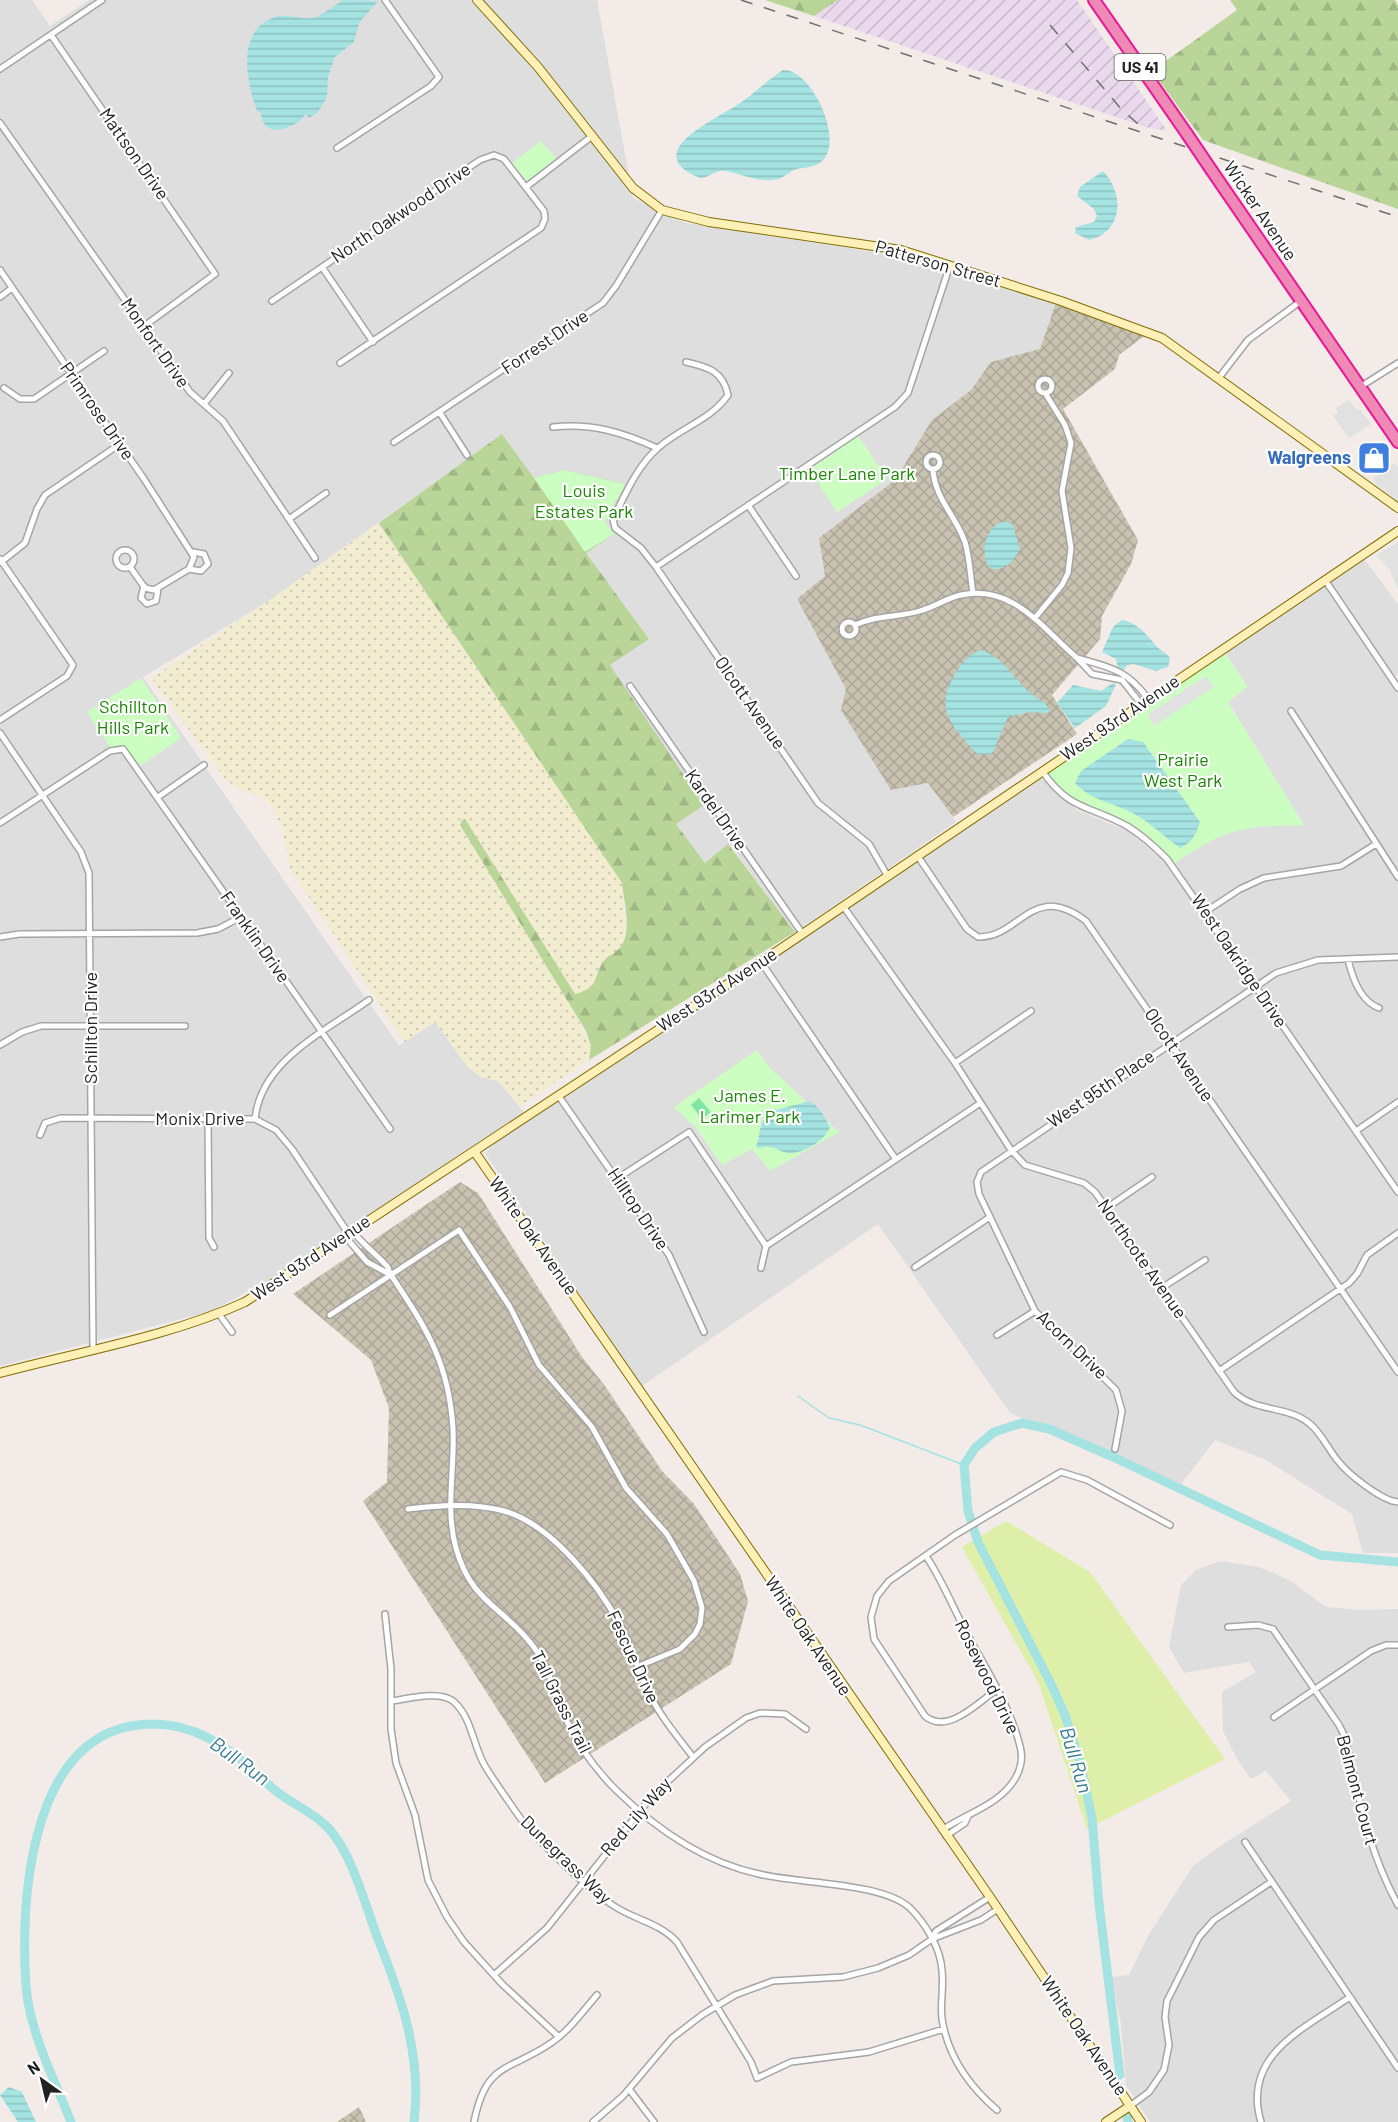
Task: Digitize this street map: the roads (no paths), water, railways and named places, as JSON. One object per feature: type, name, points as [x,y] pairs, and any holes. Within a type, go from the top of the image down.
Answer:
[{"type":"highway","name":"Wicker Avenue","points":[[1094,0],[1398,442]]},
{"type":"street","points":[[0,69],[102,0]]},
{"type":"street","points":[[337,148],[431,86],[439,77],[384,0]]},
{"type":"street","name":"Patterson Street","points":[[477,0],[530,58],[633,188],[662,210],[710,222],[892,248],[950,265],[1162,338],[1283,428],[1398,508]]},
{"type":"street","name":"Mattson Drive","points":[[51,34],[215,273],[143,327]]},
{"type":"street","name":"Monfort Drive","points":[[0,123],[190,392],[223,421],[315,558]]},
{"type":"street","points":[[526,187],[592,136]]},
{"type":"street","name":"North Oakwood Drive","points":[[272,301],[488,156],[495,155],[504,159],[545,214],[543,224],[537,231],[372,342]]},
{"type":"street","name":"Forrest Drive","points":[[394,442],[603,303],[616,286],[662,210]]},
{"type":"street","points":[[656,567],[895,406],[908,393],[950,265]]},
{"type":"street","points":[[322,267],[372,342],[340,363]]},
{"type":"street","name":"Primrose Drive","points":[[0,270],[193,552],[204,554],[208,564],[201,571],[189,569],[158,589],[156,601],[147,604],[141,598],[144,586],[130,567]]},
{"type":"street","points":[[0,297],[12,288]]},
{"type":"street","points":[[1218,378],[1248,340],[1301,301]]},
{"type":"street","points":[[4,388],[21,399],[29,400],[104,351]]},
{"type":"street","points":[[553,427],[595,426],[630,435],[657,448],[719,408],[728,395],[726,382],[720,374],[686,362]]},
{"type":"street","points":[[1360,387],[1398,363]]},
{"type":"street","points":[[204,404],[229,373]]},
{"type":"street","points":[[1035,618],[1062,585],[1068,573],[1071,548],[1062,491],[1071,443],[1065,425],[1045,393]]},
{"type":"street","points":[[440,413],[467,455]]},
{"type":"street","points":[[0,720],[67,676],[72,669],[72,662],[1,561],[25,543],[37,509],[45,495],[120,444]]},
{"type":"street","name":"Olcott Avenue","points":[[657,448],[632,483],[613,519],[615,528],[641,548],[656,567],[818,803],[869,844],[887,875]]},
{"type":"street","points":[[933,470],[941,501],[964,540],[971,567],[973,592]]},
{"type":"street","points":[[289,519],[326,493]]},
{"type":"street","points":[[748,505],[796,576]]},
{"type":"street","name":"West 93rd Avenue","points":[[0,1372],[219,1314],[245,1302],[761,962],[1398,531]]},
{"type":"street","points":[[189,569],[194,562],[193,552]]},
{"type":"street","points":[[1325,580],[1398,688]]},
{"type":"street","points":[[144,586],[151,590],[158,589]]},
{"type":"street","points":[[855,625],[882,615],[922,610],[947,599],[973,592],[1011,600],[1035,618],[1089,671],[1099,676],[1119,676],[1136,682],[1148,699]]},
{"type":"street","points":[[1077,658],[1102,664],[1119,676],[1141,704]]},
{"type":"street","points":[[1099,676],[1098,669],[1102,664]]},
{"type":"street","name":"Kardel Drive","points":[[630,686],[802,933]]},
{"type":"street","points":[[1291,711],[1398,877]]},
{"type":"street","name":"Schillton Drive","points":[[0,733],[81,852],[88,867],[91,933],[93,1349]]},
{"type":"street","name":"Franklin Drive","points":[[42,795],[110,751],[119,748],[128,754],[390,1129]]},
{"type":"street","points":[[158,797],[204,765]]},
{"type":"street","name":"West Oakridge Drive","points":[[1042,771],[1053,787],[1070,802],[1126,826],[1158,849],[1205,912],[1398,1192]]},
{"type":"street","points":[[0,823],[42,795]]},
{"type":"street","points":[[1205,912],[1240,889],[1264,878],[1341,866],[1376,844]]},
{"type":"street","name":"Olcott Avenue","points":[[917,855],[967,929],[978,938],[994,934],[1034,909],[1056,907],[1076,914],[1094,930],[1398,1372]]},
{"type":"street","name":"Northcote Avenue","points":[[843,906],[955,1063],[979,1104],[1011,1150],[1025,1165],[1084,1183],[1108,1207],[1234,1392],[1245,1401],[1292,1413],[1305,1420],[1347,1470],[1384,1498],[1398,1502]]},
{"type":"street","points":[[0,937],[19,934],[203,932],[223,927],[241,917]]},
{"type":"street","name":"West 95th Place","points":[[978,1179],[983,1169],[1280,970],[1301,963],[1398,957]]},
{"type":"street","points":[[1348,959],[1356,984],[1368,1001],[1379,1008]]},
{"type":"street","points":[[761,962],[895,1158]]},
{"type":"street","points":[[255,1119],[262,1090],[278,1066],[369,1000]]},
{"type":"street","points":[[955,1063],[1031,1011]]},
{"type":"street","points":[[0,1045],[18,1033],[36,1027],[185,1026]]},
{"type":"street","name":"Hilltop Drive","points":[[558,1095],[618,1178],[669,1255],[704,1332]]},
{"type":"street","points":[[1356,1131],[1398,1102]]},
{"type":"street","points":[[761,1268],[766,1246],[979,1104]]},
{"type":"street","name":"Monix Drive","points":[[40,1134],[45,1123],[61,1118],[255,1119],[276,1131],[292,1149],[348,1233]]},
{"type":"street","points":[[208,1119],[209,1238],[214,1247]]},
{"type":"street","points":[[618,1178],[690,1132],[766,1246]]},
{"type":"street","name":"White Oak Avenue","points":[[474,1151],[990,1897],[1141,2122]]},
{"type":"street","points":[[1108,1207],[1152,1177]]},
{"type":"street","name":"Acorn Drive","points":[[978,1179],[978,1190],[1035,1311],[1116,1390],[1122,1416],[1115,1449]]},
{"type":"street","points":[[915,1267],[990,1216]]},
{"type":"street","points":[[330,1315],[459,1230],[510,1307],[539,1365],[580,1411],[596,1434],[626,1488],[661,1526],[678,1550],[701,1601],[700,1624],[693,1638],[680,1649],[639,1666]]},
{"type":"street","name":"Tall Grass Trail","points":[[348,1233],[367,1262],[391,1275]]},
{"type":"street","name":"Tall Grass Trail","points":[[348,1233],[386,1265],[426,1328],[446,1383],[453,1440],[451,1507],[456,1548],[471,1582],[491,1608],[518,1629],[535,1648],[548,1670],[564,1715],[582,1749],[597,1770],[639,1811],[685,1845],[740,1869],[780,1878],[890,1895],[914,1912],[932,1940],[942,1968],[941,2003],[944,2029],[951,2051],[965,2076],[997,2110]]},
{"type":"street","points":[[1219,1371],[1341,1289],[1355,1277],[1367,1255],[1398,1233]]},
{"type":"street","points":[[1163,1287],[1205,1260]]},
{"type":"street","points":[[997,1335],[1035,1311]]},
{"type":"street","points":[[219,1314],[232,1332]]},
{"type":"street","points":[[996,1690],[950,1722],[931,1721],[922,1712],[875,1643],[870,1621],[877,1596],[889,1581],[969,1527],[1061,1472],[1088,1480],[1170,1525]]},
{"type":"street","name":"Fescue Drive","points":[[408,1509],[451,1507],[505,1511],[526,1522],[551,1540],[576,1564],[605,1600],[621,1626],[659,1712],[693,1757]]},
{"type":"street","name":"Rosewood Drive","points":[[926,1556],[941,1580],[996,1690],[1020,1745],[1020,1764],[1011,1785],[968,1816],[965,1823],[944,1833]]},
{"type":"street","points":[[385,1614],[391,1729],[396,1763],[415,1815],[428,1880],[453,1927],[494,1976],[559,2037]]},
{"type":"street","name":"Belmont Court","points":[[1227,1627],[1258,1624],[1273,1629],[1345,1737],[1369,1836],[1383,1875],[1398,1905]]},
{"type":"street","points":[[1274,1717],[1379,1647],[1398,1645]]},
{"type":"street","name":"Dunegrass Way","points":[[391,1701],[440,1696],[450,1699],[458,1706],[464,1714],[484,1765],[505,1797],[529,1827],[612,1905],[657,1926],[673,1937],[751,2062],[757,2078],[791,2062],[869,2052],[944,2029]]},
{"type":"street","name":"Red Lily Way","points":[[494,1976],[546,1928],[639,1811],[693,1757],[739,1723],[760,1713],[785,1714],[806,1729]]},
{"type":"street","points":[[1245,1842],[1398,2068]]},
{"type":"street","points":[[1106,2122],[1149,2092],[1164,2070],[1169,2045],[1165,2017],[1167,2001],[1199,1937],[1214,1920],[1270,1882]]},
{"type":"street","points":[[932,1940],[936,1931],[990,1897]]},
{"type":"street","points":[[593,2122],[629,2089],[672,2038],[716,2006],[745,1991],[773,1982],[843,1977],[871,1970],[900,1959],[932,1940],[977,1922],[998,1909]]},
{"type":"street","points":[[474,2122],[481,2094],[495,2074],[559,2037],[597,1995]]},
{"type":"street","points":[[1261,2122],[1258,2092],[1268,2060],[1284,2042],[1350,1997]]},
{"type":"street","points":[[629,2089],[654,2122]]},
{"type":"water","points":[[343,0],[378,1],[359,23],[354,42],[335,57],[328,77],[327,97],[318,112],[309,118],[306,114],[295,124],[280,130],[267,127],[253,99],[248,70],[247,56],[255,31],[265,22],[279,16],[316,17]]},
{"type":"water","points":[[783,70],[794,72],[804,80],[822,107],[830,138],[828,151],[822,161],[774,180],[722,171],[700,178],[682,168],[676,157],[680,146],[689,136],[743,101]]},
{"type":"water","points":[[1103,171],[1115,190],[1117,211],[1109,229],[1089,240],[1075,233],[1076,227],[1094,222],[1097,216],[1094,209],[1077,196],[1080,187]]},
{"type":"water","points":[[1005,521],[1013,525],[1020,550],[1008,565],[991,569],[984,549],[988,534],[998,524]]},
{"type":"water","points":[[1122,620],[1137,626],[1167,654],[1170,658],[1168,667],[1156,671],[1134,664],[1127,665],[1124,670],[1118,668],[1116,659],[1102,652],[1113,627]]},
{"type":"water","points":[[981,650],[1001,662],[1028,691],[1050,710],[1048,713],[1030,712],[1008,717],[993,752],[989,755],[977,754],[960,735],[946,708],[946,698],[955,674],[972,654]]},
{"type":"water","points":[[1113,683],[1116,684],[1106,706],[1075,728],[1057,703],[1073,685],[1101,691]]},
{"type":"water","points":[[1128,739],[1143,742],[1200,822],[1188,844],[1180,848],[1138,816],[1089,794],[1075,783],[1081,771]]},
{"type":"water","points":[[809,1101],[819,1109],[830,1127],[818,1142],[794,1153],[770,1147],[756,1147],[765,1118],[782,1108]]},
{"type":"water","points":[[9,2087],[22,2092],[36,2122],[18,2122],[0,2095]]},
{"type":"waterway","name":"Bull Run","points":[[798,1396],[829,1418],[860,1425],[964,1465]]},
{"type":"waterway","name":"Bull Run","points":[[1120,2075],[1099,1904],[1092,1818],[1081,1766],[1065,1715],[1051,1684],[978,1542],[968,1511],[964,1465],[975,1448],[994,1432],[1022,1423],[1049,1429],[1320,1555],[1398,1562]]},
{"type":"waterway","name":"Bull Run","points":[[71,2122],[44,2056],[28,2004],[25,1952],[26,1913],[30,1873],[38,1832],[51,1795],[71,1763],[97,1739],[131,1726],[152,1724],[172,1725],[190,1730],[224,1747],[276,1791],[323,1823],[342,1846],[395,1984],[408,2028],[415,2074],[414,2122]]},
{"type":"waterway","name":"Bull Run","points":[[1127,2116],[1128,2122]]},
{"type":"railway","points":[[741,0],[1398,217]]},
{"type":"railway","points":[[1050,25],[1122,110],[1145,130]]},
{"type":"place","name":"Walgreens","points":[[1374,458]]},
{"type":"park label","name":"Timber Lane Park","points":[[847,474]]},
{"type":"park label","name":"Louis Estates Park","points":[[584,501]]},
{"type":"park label","name":"Schillton Hills Park","points":[[133,717]]},
{"type":"park label","name":"Prairie West Park","points":[[1183,770]]},
{"type":"park label","name":"James E. Larimer Park","points":[[750,1106]]}]
